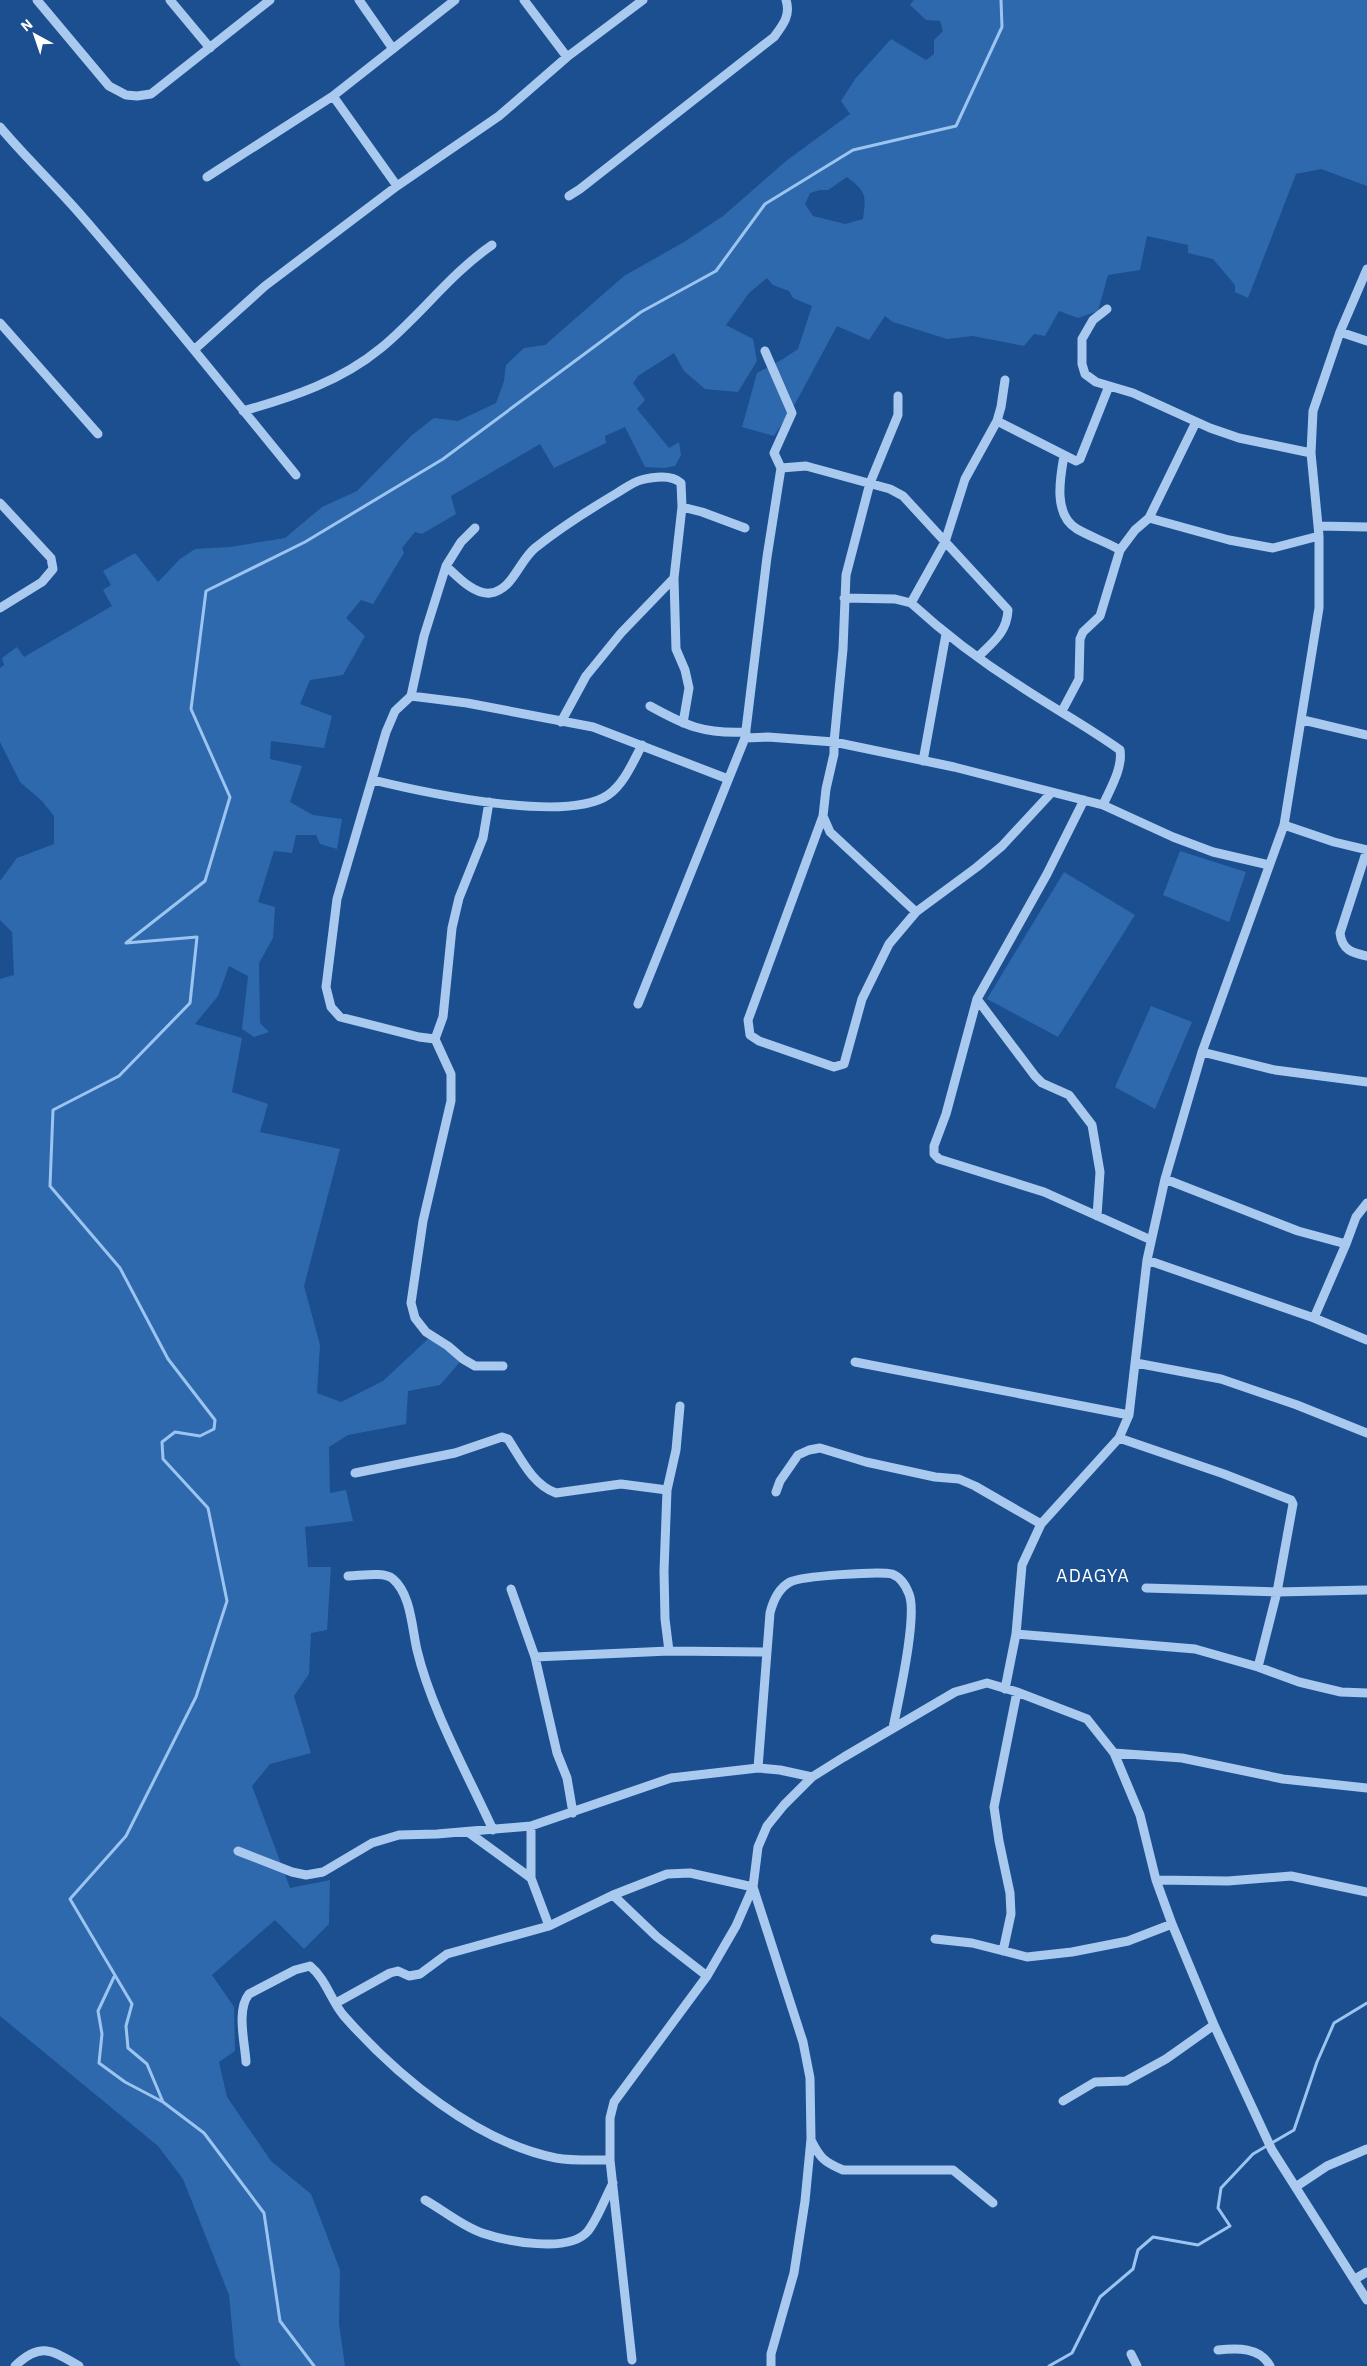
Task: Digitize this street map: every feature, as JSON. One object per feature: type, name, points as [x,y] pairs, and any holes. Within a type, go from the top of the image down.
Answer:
[{"type":"street","points":[[37,0],[109,86],[126,94],[137,96],[151,94],[270,0]]},
{"type":"street","points":[[170,0],[210,48]]},
{"type":"street","points":[[359,0],[393,49]]},
{"type":"street","points":[[207,177],[333,96],[455,0]]},
{"type":"street","points":[[524,0],[568,57]]},
{"type":"street","points":[[194,349],[265,286],[397,186],[499,116],[568,57],[643,0]]},
{"type":"street","points":[[569,196],[774,37],[785,22],[789,9],[786,0]]},
{"type":"street","points":[[333,96],[397,186]]},
{"type":"street","points":[[0,126],[27,159],[79,212],[194,349],[296,475]]},
{"type":"street","points":[[244,411],[288,398],[338,378],[381,348],[465,265],[492,245]]},
{"type":"street","points":[[1005,1689],[1016,1634],[1022,1565],[1041,1524],[1120,1438],[1129,1415],[1147,1260],[1166,1178],[1202,1052],[1284,825],[1303,720],[1319,608],[1319,526],[1311,453],[1313,411],[1340,332],[1367,269]]},
{"type":"street","points":[[1107,309],[1093,320],[1086,329],[1082,339],[1082,364],[1085,374],[1096,382],[1133,392],[1196,422],[1239,438],[1311,453]]},
{"type":"street","points":[[0,322],[98,434]]},
{"type":"street","points":[[1340,332],[1367,341]]},
{"type":"street","points":[[638,1004],[746,735],[767,557],[781,468],[774,453],[792,413],[765,351]]},
{"type":"street","points":[[911,603],[944,542],[965,479],[997,421],[1005,380]]},
{"type":"street","points":[[997,421],[1076,461],[1080,459],[1109,386]]},
{"type":"street","points":[[898,396],[898,415],[870,483],[846,575],[843,649],[834,754],[826,788],[823,816],[748,1020],[750,1035],[759,1041],[820,1064],[834,1067],[844,1064],[862,999],[889,944],[916,912],[977,868],[1026,823],[1052,792]]},
{"type":"street","points":[[1062,711],[1079,679],[1080,639],[1083,632],[1100,616],[1120,550],[1135,530],[1149,518],[1196,422]]},
{"type":"street","points":[[1064,456],[1059,489],[1063,510],[1070,523],[1077,529],[1120,550]]},
{"type":"street","points":[[781,468],[806,466],[890,489],[902,496],[1008,610],[1007,622],[1002,633],[979,656]]},
{"type":"street","points":[[446,566],[478,591],[488,594],[500,591],[533,549],[604,500],[639,480],[676,478],[681,483],[682,507],[674,578],[676,650],[685,670],[689,688],[683,723]]},
{"type":"street","points":[[0,503],[51,558],[53,569],[42,582],[0,608]]},
{"type":"street","points":[[682,507],[702,512],[745,528]]},
{"type":"street","points":[[1149,518],[1229,540],[1273,548],[1319,536]]},
{"type":"street","points":[[1319,526],[1367,527]]},
{"type":"street","points":[[435,1039],[419,1037],[340,1017],[331,1007],[326,987],[337,899],[386,732],[395,711],[411,696],[424,636],[446,566],[461,542],[475,528]]},
{"type":"street","points":[[561,722],[586,676],[621,633],[674,578]]},
{"type":"street","points":[[844,598],[895,598],[911,603],[946,634],[1021,687],[1062,711],[1120,750],[1121,757],[1118,769],[1103,805]]},
{"type":"street","points":[[923,761],[946,634]]},
{"type":"street","points":[[411,696],[467,703],[593,727],[728,779]]},
{"type":"street","points":[[650,706],[699,730],[834,742],[923,761],[1084,800],[1103,805],[1172,837],[1213,852],[1269,865]]},
{"type":"street","points":[[1303,720],[1367,735]]},
{"type":"street","points":[[372,780],[422,792],[489,802],[553,808],[571,807],[607,796],[619,786],[642,746]]},
{"type":"street","points":[[1084,800],[1047,874],[977,998],[946,1114],[934,1146],[934,1154],[939,1159],[1044,1192],[1151,1240]]},
{"type":"street","points":[[489,802],[483,838],[459,898],[452,928],[443,1017],[435,1039],[451,1074],[451,1101],[423,1222],[410,1303],[415,1318],[426,1332],[448,1346],[462,1359],[475,1366],[503,1366]]},
{"type":"street","points":[[823,816],[830,832],[871,868],[916,912]]},
{"type":"street","points":[[1284,825],[1334,842],[1367,850],[1340,933],[1341,943],[1346,949],[1367,956]]},
{"type":"street","points":[[977,998],[1034,1076],[1042,1083],[1069,1095],[1092,1125],[1100,1172],[1097,1216]]},
{"type":"street","points":[[1202,1052],[1275,1070],[1367,1082]]},
{"type":"street","points":[[1166,1178],[1298,1232],[1346,1244]]},
{"type":"street","points":[[1314,1318],[1356,1217],[1367,1203]]},
{"type":"street","points":[[1147,1260],[1314,1318],[1367,1340]]},
{"type":"street","points":[[855,1362],[1129,1415]]},
{"type":"street","points":[[1136,1363],[1221,1379],[1297,1405],[1367,1433]]},
{"type":"street","points":[[670,1651],[665,1619],[667,1490],[676,1450],[680,1406]]},
{"type":"street","points":[[355,1473],[455,1453],[502,1437],[508,1439],[534,1478],[546,1489],[556,1493],[621,1484],[667,1490]]},
{"type":"street","points":[[1120,1438],[1224,1474],[1291,1500],[1293,1504],[1277,1592],[1258,1667]]},
{"type":"street","points":[[776,1492],[780,1482],[798,1455],[820,1448],[866,1462],[935,1477],[959,1479],[1041,1524]]},
{"type":"street","points":[[758,1768],[766,1652],[772,1602],[777,1594],[790,1582],[867,1573],[891,1574],[900,1579],[912,1603],[905,1666],[893,1728]]},
{"type":"street","points":[[348,1576],[388,1576],[395,1581],[412,1614],[417,1650],[431,1694],[493,1830]]},
{"type":"street","points":[[1146,1588],[1277,1592],[1367,1590]]},
{"type":"street","points":[[511,1589],[535,1657],[555,1743],[567,1778],[573,1813]]},
{"type":"street","points":[[1016,1634],[1194,1649],[1258,1667],[1299,1682],[1342,1692],[1367,1693]]},
{"type":"street","points":[[535,1657],[670,1651],[766,1652]]},
{"type":"street","points":[[632,2360],[610,2160],[610,2118],[614,2102],[707,1976],[736,1926],[753,1887],[758,1847],[767,1826],[784,1805],[812,1777],[893,1728],[955,1692],[986,1683],[1017,1692],[1087,1719],[1114,1753],[1140,1815],[1156,1880],[1172,1924],[1214,2025],[1272,2150],[1297,2186],[1367,2300]]},
{"type":"street","points":[[1003,1952],[1011,1914],[1010,1894],[994,1807],[1017,1692]]},
{"type":"street","points":[[1114,1753],[1182,1758],[1283,1779],[1367,1788]]},
{"type":"street","points":[[238,1850],[292,1872],[306,1875],[323,1872],[372,1842],[399,1835],[468,1832],[531,1826],[671,1778],[758,1768],[780,1770],[812,1777]]},
{"type":"street","points":[[531,1826],[531,1878],[549,1926]]},
{"type":"street","points":[[468,1832],[531,1878]]},
{"type":"street","points":[[336,2003],[390,1973],[398,1971],[409,1976],[420,1974],[447,1954],[549,1926],[614,1895],[667,1874],[681,1872],[753,1887]]},
{"type":"street","points":[[1156,1880],[1228,1881],[1291,1876],[1367,1892]]},
{"type":"street","points":[[753,1887],[803,2042],[810,2078],[811,2139],[805,2201],[794,2272],[771,2354],[771,2366]]},
{"type":"street","points":[[614,1895],[657,1937],[707,1976]]},
{"type":"street","points":[[935,1940],[972,1943],[1027,1957],[1072,1952],[1128,1941],[1172,1924]]},
{"type":"street","points":[[246,2062],[242,2011],[244,2000],[249,1994],[295,1970],[310,1966],[318,1973],[342,2014],[378,2051],[404,2075],[462,2118],[514,2146],[557,2158],[610,2160]]},
{"type":"street","points":[[1063,2101],[1095,2082],[1126,2081],[1166,2059],[1214,2025]]},
{"type":"street","points":[[811,2139],[818,2154],[826,2164],[843,2170],[953,2170],[993,2203]]},
{"type":"street","points":[[1297,2186],[1327,2166],[1367,2149]]},
{"type":"street","points":[[425,2200],[481,2232],[537,2244],[560,2243],[576,2240],[588,2231],[613,2183]]},
{"type":"street","points":[[1355,2279],[1367,2272]]},
{"type":"street","points":[[1218,2350],[1233,2348],[1255,2352],[1265,2356],[1270,2366]]},
{"type":"street","points":[[15,2366],[33,2353],[50,2350],[80,2366]]},
{"type":"street","points":[[1131,2354],[1137,2366]]},
{"type":"shaded area","points":[[914,0],[1367,0],[1367,186],[1321,169],[1296,174],[1248,298],[1235,292],[1235,285],[1213,259],[1188,253],[1188,245],[1147,236],[1140,270],[1108,275],[1098,311],[1078,318],[1059,311],[1045,336],[1034,334],[1024,346],[973,336],[947,339],[893,322],[885,316],[869,340],[837,326],[795,404],[774,436],[742,427],[757,373],[798,349],[812,306],[793,298],[789,291],[773,285],[767,278],[749,293],[726,325],[753,339],[757,361],[738,392],[705,389],[684,371],[674,353],[638,376],[633,383],[645,400],[637,409],[669,448],[679,442],[681,455],[675,466],[664,468],[645,467],[625,427],[605,436],[606,443],[554,468],[540,444],[451,496],[456,514],[422,534],[415,532],[402,548],[404,553],[373,604],[361,600],[346,618],[365,636],[343,675],[310,680],[300,704],[332,716],[324,748],[271,741],[270,759],[302,766],[290,802],[313,815],[342,819],[337,849],[320,844],[316,835],[296,835],[292,853],[274,851],[258,902],[275,907],[273,938],[259,963],[260,1023],[269,1032],[254,1037],[242,1029],[248,976],[229,966],[218,996],[195,1024],[242,1038],[232,1092],[268,1104],[260,1132],[340,1149],[304,1286],[320,1345],[317,1393],[341,1402],[383,1381],[428,1339],[442,1345],[460,1362],[440,1385],[408,1391],[406,1424],[348,1435],[329,1447],[330,1493],[346,1490],[353,1521],[305,1527],[308,1567],[331,1567],[327,1630],[311,1633],[309,1674],[294,1696],[311,1753],[270,1764],[252,1786],[290,1888],[330,1880],[329,1924],[304,1949],[275,1920],[212,1975],[234,2007],[235,2051],[219,2062],[227,2097],[271,2161],[311,2194],[340,2270],[339,2324],[345,2366],[241,2366],[235,2358],[229,2295],[183,2179],[158,2146],[0,2016],[0,979],[14,975],[12,932],[0,920],[0,881],[17,858],[54,844],[54,816],[42,801],[20,782],[0,742],[0,668],[4,665],[2,658],[17,647],[24,657],[112,606],[103,590],[111,585],[103,571],[135,553],[158,582],[180,559],[195,549],[230,547],[285,538],[322,507],[357,491],[411,436],[434,418],[458,421],[496,403],[504,381],[506,365],[524,348],[545,345],[624,276],[684,242],[723,216],[786,161],[850,114],[841,101],[855,79],[891,39],[926,60],[934,54],[934,40],[943,31],[940,21],[926,20],[910,5]],"holes":[[[847,177],[864,195],[863,219],[845,224],[813,216],[805,204],[810,193],[828,190]]]},
{"type":"shaded area","points":[[1180,851],[1246,872],[1229,922],[1163,895]]},
{"type":"shaded area","points":[[1064,872],[1135,915],[1058,1037],[987,999]]},
{"type":"shaded area","points":[[1151,1006],[1192,1022],[1155,1109],[1115,1087]]},
{"type":"waterway","points":[[314,2366],[280,2321],[264,2213],[204,2133],[163,2102],[147,2064],[128,2048],[126,2026],[132,2004],[70,1899],[126,1836],[196,1697],[227,1601],[208,1508],[163,1459],[162,1442],[175,1432],[200,1436],[214,1429],[215,1420],[168,1359],[120,1268],[50,1186],[53,1110],[119,1076],[190,1003],[197,937],[126,943],[205,881],[230,797],[191,709],[206,591],[305,542],[443,459],[641,312],[716,271],[765,204],[853,150],[956,126],[1002,27],[1001,0]]},
{"type":"waterway","points":[[114,1977],[98,2011],[102,2034],[99,2063],[125,2082],[163,2102]]},
{"type":"waterway","points":[[1049,2366],[1072,2353],[1100,2297],[1133,2269],[1138,2250],[1153,2237],[1198,2245],[1230,2226],[1218,2208],[1221,2188],[1253,2154],[1294,2130],[1317,2062],[1334,2023],[1367,2003]]},
{"type":"district","name":"ADAGYA","points":[[1093,1576]]}]
